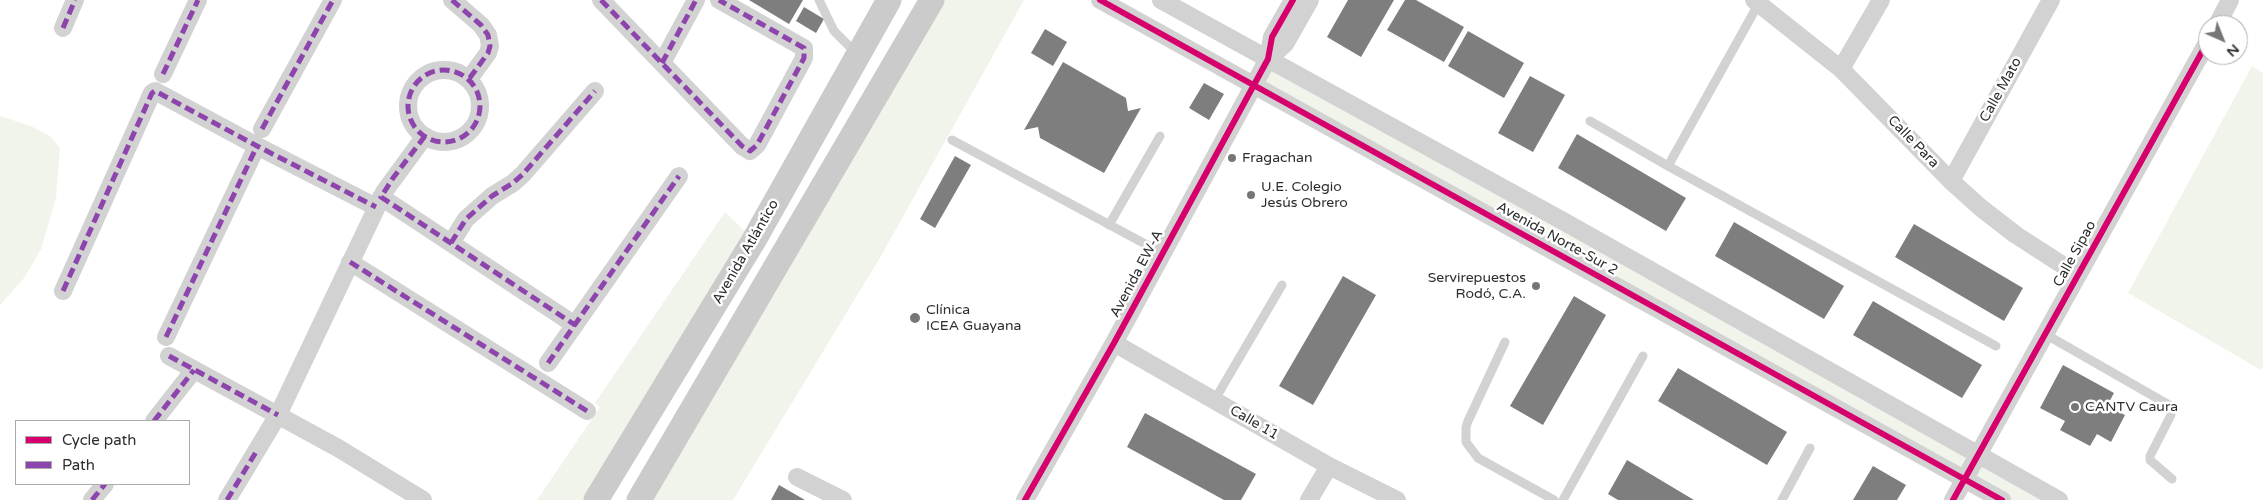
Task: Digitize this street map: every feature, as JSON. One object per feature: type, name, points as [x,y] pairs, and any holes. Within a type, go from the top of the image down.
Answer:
[{"type":"main road","name":"Avenida Atlántico","points":[[596,500],[749,249],[890,0]]},
{"type":"main road","points":[[639,500],[932,0]]},
{"type":"street","points":[[62,28],[75,0]]},
{"type":"street","points":[[163,74],[198,0]]},
{"type":"street","points":[[262,129],[333,0]]},
{"type":"street","points":[[452,0],[481,25],[488,34],[490,46],[488,53],[469,79]]},
{"type":"street","points":[[601,0],[742,146],[747,150],[753,150],[804,58],[804,48],[719,0]]},
{"type":"street","points":[[662,63],[696,0]]},
{"type":"street","name":"Avenida Norte-Sur 2","points":[[1100,0],[2002,500]]},
{"type":"street","name":"Avenida Norte-Sur 2","points":[[1162,0],[1563,221],[2059,500]]},
{"type":"street","points":[[1268,59],[1272,38],[1293,0]]},
{"type":"street","points":[[1268,59],[1285,44],[1310,0]]},
{"type":"street","points":[[1841,69],[1881,0]]},
{"type":"street","name":"Calle Mato","points":[[1951,181],[2051,0]]},
{"type":"street","points":[[2222,15],[2230,0]]},
{"type":"street","name":"Calle Para","points":[[1756,2],[1841,69],[1951,181],[2016,234],[2078,275]]},
{"type":"street","name":"Avenida EW-A","points":[[1025,500],[1114,343],[1268,59]]},
{"type":"street","name":"Calle Sipao","points":[[1953,500],[2198,59]]},
{"type":"street","points":[[435,71],[459,72],[469,79],[476,89],[480,100],[480,113],[475,124],[468,133],[458,139],[447,142],[425,136],[413,123],[408,107],[410,95],[415,85],[424,76],[435,71]]},
{"type":"street","points":[[63,290],[152,93],[155,91],[257,146],[379,202],[451,243],[575,325]]},
{"type":"street","points":[[451,243],[466,219],[492,196],[524,174],[595,91]]},
{"type":"street","points":[[227,500],[278,415],[379,202],[393,178],[425,136]]},
{"type":"street","points":[[166,337],[257,146]]},
{"type":"street","points":[[548,363],[679,176]]},
{"type":"street","points":[[350,262],[587,411]]},
{"type":"street","name":"Calle 11","points":[[1114,343],[1329,466],[1397,500]]},
{"type":"street","points":[[170,356],[338,448],[423,500]]},
{"type":"street","points":[[155,420],[194,370]]},
{"type":"street","points":[[1310,500],[1329,466]]},
{"type":"street","points":[[797,476],[843,500]]},
{"type":"street","points":[[92,500],[104,485]]},
{"type":"lane","points":[[822,1],[834,31],[858,55]]},
{"type":"lane","points":[[1668,166],[1756,2]]},
{"type":"lane","points":[[1590,121],[1668,166],[1996,346]]},
{"type":"lane","points":[[1109,225],[1160,136]]},
{"type":"lane","points":[[952,140],[1162,253]]},
{"type":"lane","points":[[1214,401],[1282,285]]},
{"type":"lane","points":[[2045,334],[2169,406],[2171,415],[2150,456],[2150,460],[2172,479]]},
{"type":"lane","points":[[1505,342],[1468,421],[1466,442],[1478,458],[1554,500]]},
{"type":"lane","points":[[1563,500],[1642,356]]},
{"type":"lane","points":[[1782,500],[1810,448]]},
{"type":"shaded area","points":[[932,0],[1024,0],[881,256],[733,500],[639,500]]},
{"type":"shaded area","points":[[1268,59],[2059,500],[2002,500],[1253,86]]},
{"type":"shaded area","points":[[2252,66],[2263,73],[2263,367],[2261,370],[2128,293]]},
{"type":"shaded area","points":[[0,116],[31,126],[50,136],[60,148],[56,198],[41,249],[25,277],[0,305]]},
{"type":"shaded area","points":[[725,212],[754,240],[596,500],[537,500],[600,407],[595,403]]},
{"type":"building","points":[[749,0],[803,0],[789,24]]},
{"type":"building","points":[[1348,0],[1394,0],[1361,57],[1327,37]]},
{"type":"building","points":[[1405,0],[1416,0],[1464,27],[1444,62],[1387,30]]},
{"type":"building","points":[[804,7],[824,19],[816,33],[796,21]]},
{"type":"building","points":[[1045,29],[1067,42],[1053,66],[1031,53]]},
{"type":"building","points":[[1468,31],[1524,63],[1504,98],[1448,66]]},
{"type":"building","points":[[1063,62],[1126,98],[1128,111],[1141,108],[1104,173],[1040,138],[1038,127],[1024,130]]},
{"type":"building","points":[[1530,76],[1565,95],[1533,152],[1498,133]]},
{"type":"building","points":[[1204,83],[1224,94],[1209,120],[1189,108]]},
{"type":"building","points":[[1577,134],[1686,198],[1666,231],[1558,168]]},
{"type":"building","points":[[955,156],[971,165],[935,228],[920,219]]},
{"type":"building","points":[[1734,222],[1844,286],[1824,319],[1715,256]]},
{"type":"building","points":[[1914,224],[2023,288],[2004,321],[1895,257]]},
{"type":"building","points":[[1343,276],[1376,295],[1313,405],[1279,386]]},
{"type":"building","points":[[1574,296],[1606,315],[1543,425],[1510,406]]},
{"type":"building","points":[[1873,301],[1982,365],[1962,398],[1853,335]]},
{"type":"building","name":"CANTV Caura","points":[[2063,365],[2114,393],[2107,406],[2125,415],[2111,442],[2097,434],[2090,446],[2060,430],[2065,421],[2040,408]]},
{"type":"building","points":[[1678,368],[1787,432],[1767,465],[1658,401]]},
{"type":"building","points":[[1145,413],[1256,474],[1241,500],[1224,500],[1127,447]]},
{"type":"building","points":[[1627,460],[1694,500],[1618,500],[1608,494]]},
{"type":"building","points":[[1873,466],[1906,485],[1897,500],[1853,500]]},
{"type":"building","points":[[779,485],[805,500],[771,500]]},
{"type":"marked path","points":[[63,28],[75,0]]},
{"type":"marked path","points":[[163,74],[198,0]]},
{"type":"marked path","points":[[262,129],[333,0]]},
{"type":"marked path","points":[[452,0],[481,25],[488,35],[490,46],[488,53],[469,79]]},
{"type":"marked path","points":[[601,0],[742,146],[750,151],[757,145],[804,58],[804,48],[719,0]]},
{"type":"marked path","points":[[662,63],[696,0]]},
{"type":"marked path","points":[[444,70],[464,76],[474,86],[480,106],[474,126],[464,136],[444,142],[424,136],[414,126],[408,106],[414,86],[424,76],[444,70]]},
{"type":"marked path","points":[[63,291],[152,93],[155,91],[376,207]]},
{"type":"marked path","points":[[451,243],[466,219],[492,196],[513,183],[523,174],[595,91]]},
{"type":"marked path","points":[[425,136],[381,197],[575,325]]},
{"type":"marked path","points":[[166,337],[257,146]]},
{"type":"marked path","points":[[548,363],[679,176]]},
{"type":"marked path","points":[[350,262],[587,411]]},
{"type":"marked path","points":[[169,356],[278,415]]},
{"type":"marked path","points":[[155,420],[194,370]]},
{"type":"marked path","points":[[227,500],[256,452]]},
{"type":"marked path","points":[[92,500],[104,485]]},
{"type":"cycle path","points":[[1100,0],[2002,500]]},
{"type":"cycle path","points":[[1025,500],[1114,343],[1268,59],[1272,37],[1293,0]]},
{"type":"cycle path","points":[[1953,500],[2198,59]]},
{"type":"place","name":"Fragachan","points":[[1232,158]]},
{"type":"place","name":"U.E. Colegio Jesús Obrero","points":[[1251,195]]},
{"type":"place","name":"Servirepuestos Rodó, C.A.","points":[[1536,286]]},
{"type":"place","name":"Clínica ICEA Guayana","points":[[915,318]]},
{"type":"place","name":"CANTV Caura","points":[[2075,407]]}]
